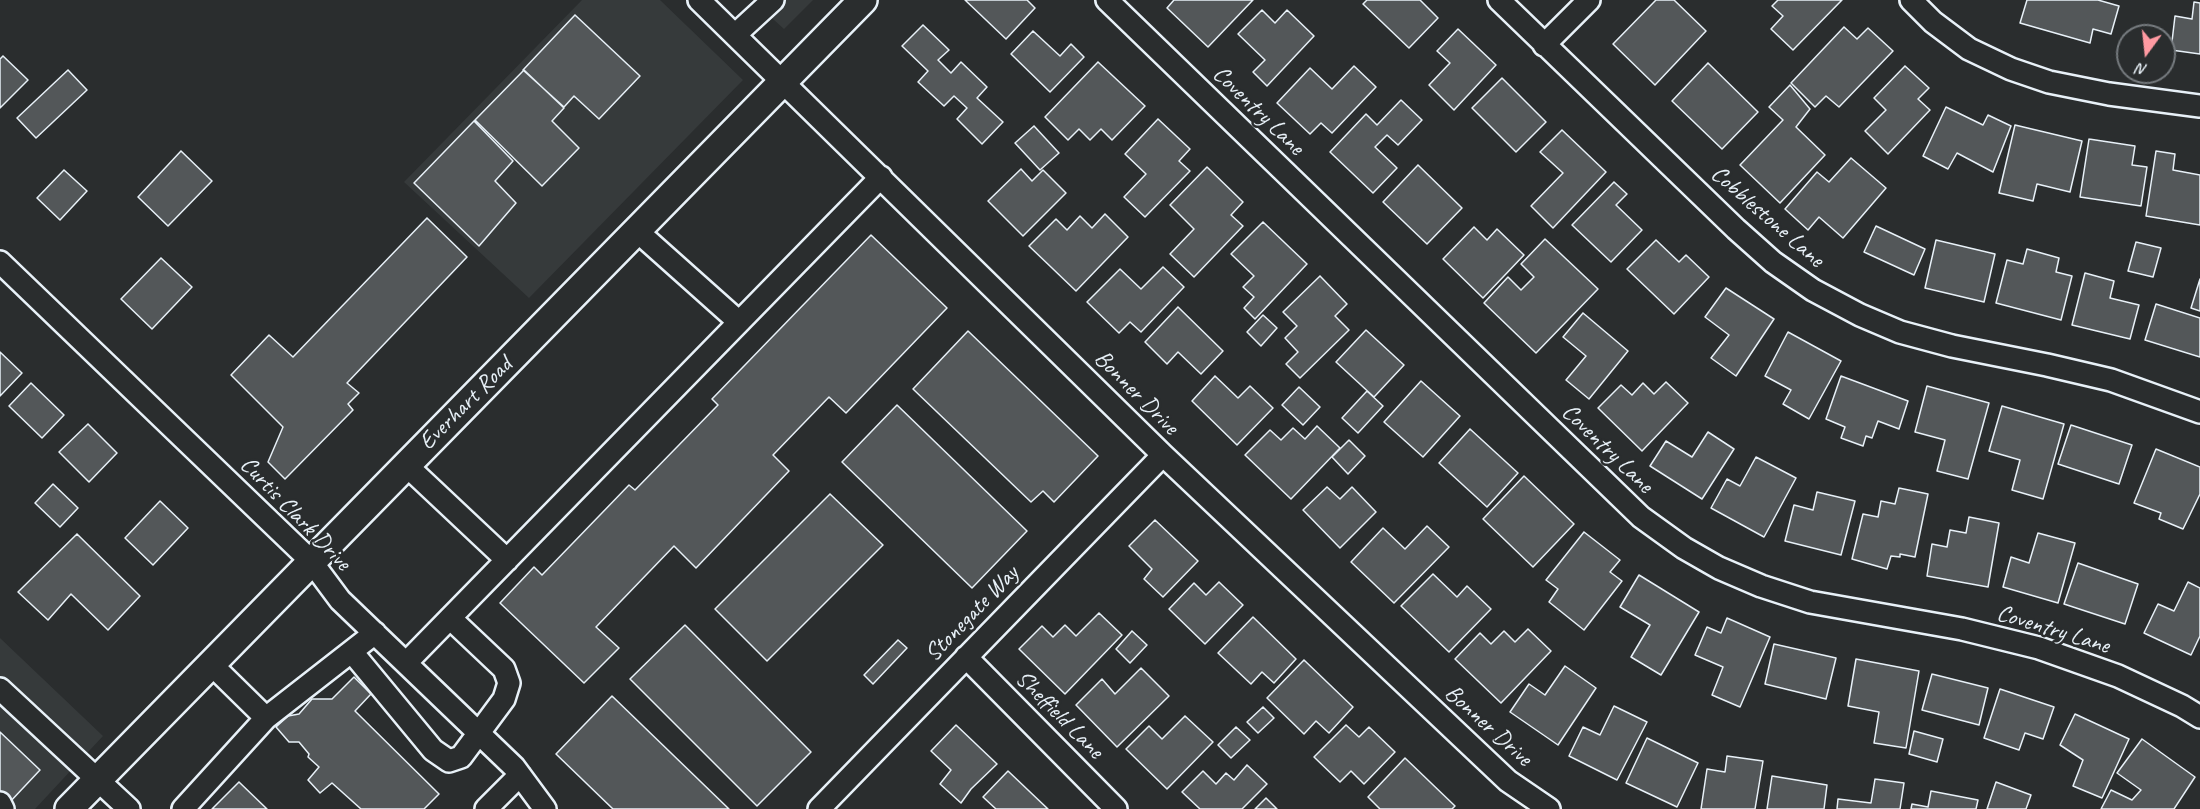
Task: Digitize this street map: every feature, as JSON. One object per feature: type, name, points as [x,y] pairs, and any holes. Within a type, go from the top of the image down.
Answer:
[{"type":"main road","name":"Everhart Road","points":[[69,809],[784,82],[856,2]]},
{"type":"street","name":"Bonner Drive","points":[[699,0],[1163,455],[1508,782],[1549,809]]},
{"type":"street","name":"Coventry Lane","points":[[1107,0],[1641,517],[1684,548],[1719,568],[1761,586],[1810,602],[1962,629],[2039,648],[2118,676],[2200,717]]},
{"type":"street","name":"Cobblestone Lane","points":[[1498,0],[1736,229],[1773,262],[1813,290],[1860,315],[1900,332],[1952,346],[2111,380],[2200,412]]},
{"type":"street","points":[[1544,45],[1589,0]]},
{"type":"street","points":[[1911,0],[1933,22],[1969,49],[2011,69],[2059,84],[2109,94],[2200,106]]},
{"type":"street","points":[[735,35],[763,3]]},
{"type":"street","points":[[406,663],[881,177]]},
{"type":"street","points":[[637,231],[739,322]]},
{"type":"street","name":"Curtis Clark Drive","points":[[0,262],[311,561],[340,600],[479,733],[520,775],[545,809]]},
{"type":"street","name":"Stonegate Way","points":[[819,809],[1163,455]]},
{"type":"street","points":[[406,465],[507,561]]},
{"type":"street","points":[[352,652],[434,750],[449,761],[461,758],[504,699],[509,682],[504,669],[450,618]]},
{"type":"street","points":[[183,809],[266,718],[375,633]]},
{"type":"street","name":"Sheffield Lane","points":[[966,657],[1116,809]]},
{"type":"street","points":[[211,664],[266,718]]},
{"type":"street","points":[[0,689],[129,809]]},
{"type":"street","points":[[486,809],[520,775]]},
{"type":"street","points":[[0,802],[3,809]]},
{"type":"shaded area","points":[[582,0],[660,0],[743,80],[529,298],[404,182]]},
{"type":"shaded area","points":[[752,0],[813,0],[784,29]]},
{"type":"shaded area","points":[[0,638],[103,736],[35,809],[0,809]]},
{"type":"building","points":[[965,0],[1027,0],[1035,8],[1006,39]]},
{"type":"building","points":[[1174,0],[1253,0],[1208,47],[1167,8]]},
{"type":"building","points":[[1367,0],[1420,0],[1438,18],[1409,48],[1363,4]]},
{"type":"building","points":[[1656,0],[1674,0],[1706,31],[1655,85],[1613,44]]},
{"type":"building","points":[[1778,0],[1842,0],[1793,50],[1771,29],[1783,16],[1772,6]]},
{"type":"building","points":[[2027,0],[2098,0],[2119,6],[2111,34],[2093,29],[2090,43],[2020,23]]},
{"type":"building","points":[[2194,2],[2200,3],[2200,54],[2176,51],[2175,16],[2192,19]]},
{"type":"building","points":[[1262,10],[1275,23],[1287,10],[1314,36],[1267,86],[1253,72],[1265,60],[1238,34]]},
{"type":"building","points":[[575,15],[640,76],[599,119],[574,96],[564,107],[523,70]]},
{"type":"building","points":[[923,25],[949,50],[938,60],[951,73],[961,62],[987,87],[977,98],[1003,122],[982,144],[957,119],[967,108],[954,96],[944,106],[918,82],[928,71],[902,46]]},
{"type":"building","points":[[1844,27],[1857,39],[1868,28],[1893,51],[1839,107],[1826,96],[1815,107],[1791,83]]},
{"type":"building","points":[[1458,29],[1496,65],[1454,110],[1429,85],[1450,63],[1437,51]]},
{"type":"building","points":[[1033,31],[1060,56],[1071,44],[1084,57],[1050,92],[1011,54]]},
{"type":"building","points":[[3,56],[28,80],[0,108],[0,59]]},
{"type":"building","points":[[1098,62],[1145,106],[1112,140],[1101,129],[1090,140],[1079,129],[1068,140],[1045,117]]},
{"type":"building","points":[[1708,63],[1758,112],[1722,149],[1672,101]]},
{"type":"building","points":[[1354,66],[1376,87],[1332,133],[1321,123],[1310,134],[1277,103],[1310,68],[1332,89]]},
{"type":"building","points":[[1905,66],[1929,88],[1918,99],[1930,110],[1888,154],[1865,131],[1886,110],[1874,98]]},
{"type":"building","points":[[68,70],[87,90],[36,138],[17,118]]},
{"type":"building","points":[[524,70],[564,108],[552,121],[579,148],[542,186],[475,120]]},
{"type":"building","points":[[1502,78],[1546,122],[1516,152],[1472,108]]},
{"type":"building","points":[[1790,85],[1810,109],[1796,127],[1825,155],[1780,203],[1740,165],[1783,120],[1769,107]]},
{"type":"building","points":[[1401,100],[1422,120],[1398,145],[1387,135],[1375,147],[1397,168],[1373,193],[1330,152],[1366,114],[1377,125]]},
{"type":"building","points":[[1946,107],[1983,125],[1988,115],[2011,126],[1993,172],[1957,153],[1948,169],[1923,156]]},
{"type":"building","points":[[1158,119],[1190,149],[1179,161],[1190,171],[1145,217],[1124,197],[1146,174],[1125,154]]},
{"type":"building","points":[[474,121],[513,161],[495,181],[516,203],[479,246],[414,183]]},
{"type":"building","points":[[2015,125],[2082,141],[2070,192],[2037,184],[2033,201],[1999,193]]},
{"type":"building","points":[[1034,126],[1059,153],[1040,170],[1015,143]]},
{"type":"building","points":[[1562,130],[1606,172],[1553,228],[1531,206],[1563,173],[1540,152]]},
{"type":"building","points":[[2089,139],[2135,146],[2132,165],[2147,167],[2141,206],[2080,197]]},
{"type":"building","points":[[181,151],[212,181],[168,226],[138,197]]},
{"type":"building","points":[[2156,151],[2175,154],[2173,170],[2200,175],[2200,225],[2146,216]]},
{"type":"building","points":[[1851,158],[1886,188],[1843,238],[1819,217],[1808,230],[1785,209],[1817,172],[1829,182]]},
{"type":"building","points":[[1418,165],[1462,208],[1427,244],[1383,202]]},
{"type":"building","points":[[1207,167],[1243,202],[1231,215],[1243,226],[1194,277],[1170,254],[1194,229],[1170,205]]},
{"type":"building","points":[[1021,169],[1032,181],[1043,170],[1066,193],[1023,236],[988,201]]},
{"type":"building","points":[[64,170],[87,191],[60,220],[37,198]]},
{"type":"building","points":[[1614,182],[1627,194],[1616,205],[1642,230],[1611,262],[1572,225]]},
{"type":"building","points":[[1105,214],[1128,237],[1076,291],[1029,246],[1056,219],[1067,230],[1080,216],[1092,228]]},
{"type":"building","points":[[427,218],[467,257],[347,383],[359,393],[348,404],[353,410],[285,479],[268,462],[283,427],[231,375],[269,335],[293,357]]},
{"type":"building","points":[[1263,222],[1307,264],[1255,319],[1244,308],[1254,297],[1243,287],[1254,276],[1231,254]]},
{"type":"building","points":[[1876,226],[1925,249],[1914,275],[1864,252]]},
{"type":"building","points":[[1474,227],[1487,240],[1497,229],[1524,255],[1483,298],[1443,259]]},
{"type":"building","points":[[871,235],[947,308],[846,413],[829,397],[773,455],[789,471],[696,568],[674,546],[596,627],[619,648],[584,683],[500,603],[534,567],[542,575],[629,485],[635,490],[718,405],[712,399]]},
{"type":"building","points":[[1545,239],[1598,289],[1536,353],[1484,303],[1508,277],[1521,290],[1534,277],[1521,264]]},
{"type":"building","points":[[1656,240],[1679,262],[1686,255],[1709,277],[1674,314],[1627,269]]},
{"type":"building","points":[[1936,240],[1995,254],[1984,302],[1925,288]]},
{"type":"building","points":[[2136,242],[2161,248],[2153,277],[2128,271]]},
{"type":"building","points":[[2027,249],[2059,258],[2056,272],[2072,276],[2061,320],[1996,303],[2007,260],[2023,264]]},
{"type":"building","points":[[161,258],[192,287],[152,329],[121,299]]},
{"type":"building","points":[[1163,267],[1184,287],[1141,332],[1130,322],[1119,333],[1087,302],[1120,269],[1141,289]]},
{"type":"building","points":[[2085,273],[2114,281],[2110,298],[2139,305],[2130,339],[2072,325]]},
{"type":"building","points":[[1320,276],[1347,304],[1335,316],[1349,330],[1300,378],[1286,364],[1298,352],[1285,338],[1297,326],[1283,312]]},
{"type":"building","points":[[2200,279],[2200,311],[2191,308]]},
{"type":"building","points":[[1726,288],[1774,319],[1736,376],[1711,358],[1729,335],[1705,317]]},
{"type":"building","points":[[2156,304],[2200,318],[2200,357],[2145,340]]},
{"type":"building","points":[[1178,307],[1223,351],[1201,374],[1178,352],[1167,364],[1145,342]]},
{"type":"building","points":[[1583,313],[1628,351],[1589,399],[1566,380],[1586,356],[1563,337]]},
{"type":"building","points":[[1263,315],[1277,328],[1261,346],[1247,332]]},
{"type":"building","points":[[1366,330],[1404,365],[1374,397],[1336,362]]},
{"type":"building","points":[[968,331],[1098,456],[1054,502],[1043,491],[1031,502],[913,389]]},
{"type":"building","points":[[1788,332],[1841,361],[1809,419],[1783,404],[1791,390],[1765,376]]},
{"type":"building","points":[[0,352],[22,373],[0,396]]},
{"type":"building","points":[[1215,376],[1238,398],[1250,386],[1273,408],[1237,445],[1192,401]]},
{"type":"building","points":[[1841,376],[1908,401],[1899,429],[1878,421],[1872,438],[1866,436],[1863,446],[1841,438],[1845,427],[1826,419]]},
{"type":"building","points":[[1421,381],[1460,416],[1423,457],[1384,422]]},
{"type":"building","points":[[1666,382],[1688,403],[1642,451],[1598,408],[1621,385],[1632,395],[1643,383],[1654,394]]},
{"type":"building","points":[[31,383],[64,415],[42,438],[9,406]]},
{"type":"building","points":[[1927,386],[1989,403],[1968,479],[1937,471],[1945,440],[1915,432]]},
{"type":"building","points":[[1299,387],[1320,407],[1303,425],[1282,405]]},
{"type":"building","points":[[1367,391],[1383,406],[1358,433],[1342,418]]},
{"type":"building","points":[[897,405],[1027,531],[972,588],[842,462]]},
{"type":"building","points":[[2002,406],[2064,424],[2043,499],[2012,490],[2020,460],[1989,451]]},
{"type":"building","points":[[88,424],[117,453],[89,482],[59,452]]},
{"type":"building","points":[[2071,425],[2132,445],[2119,484],[2058,464]]},
{"type":"building","points":[[1317,426],[1340,448],[1291,499],[1245,455],[1270,430],[1281,440],[1293,428],[1305,439]]},
{"type":"building","points":[[1470,429],[1518,473],[1487,507],[1439,463]]},
{"type":"building","points":[[1708,432],[1734,449],[1702,499],[1650,466],[1666,441],[1692,457]]},
{"type":"building","points":[[1349,440],[1365,456],[1348,474],[1332,457]]},
{"type":"building","points":[[2156,449],[2200,467],[2200,494],[2183,529],[2159,519],[2161,513],[2134,503]]},
{"type":"building","points":[[1756,457],[1796,478],[1764,537],[1711,508],[1727,479],[1740,486]]},
{"type":"building","points":[[1524,476],[1574,524],[1533,567],[1483,519]]},
{"type":"building","points":[[53,484],[78,508],[60,527],[35,503]]},
{"type":"building","points":[[1327,487],[1340,499],[1352,487],[1376,512],[1340,548],[1303,510]]},
{"type":"building","points":[[1899,488],[1928,494],[1915,557],[1900,554],[1900,557],[1891,556],[1887,569],[1852,559],[1863,514],[1878,517],[1881,501],[1895,504]]},
{"type":"building","points":[[1817,492],[1855,501],[1841,555],[1785,541],[1794,505],[1813,510]]},
{"type":"building","points":[[830,494],[883,545],[767,661],[715,609]]},
{"type":"building","points":[[160,501],[188,528],[153,565],[125,538]]},
{"type":"building","points":[[1969,517],[1999,523],[1988,587],[1927,576],[1932,544],[1947,547],[1950,530],[1966,533]]},
{"type":"building","points":[[1155,520],[1198,561],[1163,597],[1144,579],[1152,569],[1129,546]]},
{"type":"building","points":[[1427,526],[1449,547],[1394,603],[1351,562],[1383,528],[1405,549]]},
{"type":"building","points":[[1584,532],[1620,560],[1610,572],[1622,581],[1584,630],[1549,602],[1558,589],[1546,580]]},
{"type":"building","points":[[2038,533],[2075,543],[2058,603],[2003,587],[2011,557],[2029,563]]},
{"type":"building","points":[[77,534],[140,596],[108,630],[71,594],[48,620],[18,592]]},
{"type":"building","points":[[2078,563],[2138,584],[2125,624],[2064,604]]},
{"type":"building","points":[[1433,574],[1457,597],[1467,586],[1491,609],[1449,652],[1401,606]]},
{"type":"building","points":[[1639,575],[1699,612],[1661,675],[1631,657],[1650,625],[1620,607]]},
{"type":"building","points":[[1219,582],[1243,605],[1205,644],[1169,609],[1194,583],[1206,595]]},
{"type":"building","points":[[2188,582],[2200,588],[2200,636],[2191,655],[2144,633],[2158,604],[2174,611]]},
{"type":"building","points":[[1099,613],[1122,635],[1065,694],[1019,649],[1042,626],[1053,637],[1065,625],[1076,636]]},
{"type":"building","points":[[1253,617],[1296,659],[1274,683],[1262,672],[1251,684],[1218,653]]},
{"type":"building","points":[[1727,618],[1770,637],[1740,707],[1712,695],[1723,667],[1695,655],[1707,627],[1721,633]]},
{"type":"building","points":[[685,625],[811,752],[757,806],[630,679]]},
{"type":"building","points":[[1528,629],[1551,651],[1501,703],[1455,659],[1480,633],[1491,644],[1504,631],[1515,642]]},
{"type":"building","points":[[1132,631],[1147,645],[1130,663],[1116,649]]},
{"type":"building","points":[[898,640],[907,648],[873,684],[864,675]]},
{"type":"building","points":[[1774,644],[1836,658],[1826,699],[1765,684]]},
{"type":"building","points":[[1856,659],[1919,671],[1906,748],[1874,743],[1879,712],[1848,706]]},
{"type":"building","points":[[1304,660],[1353,707],[1329,733],[1316,721],[1304,734],[1267,698]]},
{"type":"building","points":[[1565,666],[1596,688],[1558,745],[1510,712],[1529,684],[1545,695]]},
{"type":"building","points":[[1141,668],[1169,696],[1117,747],[1076,705],[1102,679],[1115,694]]},
{"type":"building","points":[[1932,674],[1988,688],[1979,725],[1922,710]]},
{"type":"building","points":[[354,677],[371,694],[355,711],[439,794],[424,809],[361,809],[332,783],[320,793],[308,780],[319,767],[308,757],[309,754],[299,742],[289,742],[276,727],[288,716],[299,714],[312,699],[332,699]]},
{"type":"building","points":[[2000,689],[2054,707],[2043,739],[2025,733],[2019,750],[1984,738]]},
{"type":"building","points":[[612,696],[729,809],[613,809],[556,754]]},
{"type":"building","points":[[1614,706],[1647,722],[1617,780],[1569,756],[1583,727],[1600,735]]},
{"type":"building","points":[[1263,707],[1274,718],[1258,733],[1247,722]]},
{"type":"building","points":[[2075,714],[2129,739],[2102,798],[2073,786],[2083,760],[2060,745]]},
{"type":"building","points":[[1185,716],[1213,742],[1167,789],[1126,749],[1149,726],[1162,739]]},
{"type":"building","points":[[956,725],[997,764],[971,789],[961,803],[940,784],[951,770],[931,751]]},
{"type":"building","points":[[1346,725],[1359,737],[1369,727],[1395,752],[1364,784],[1351,771],[1340,782],[1314,757]]},
{"type":"building","points":[[1236,727],[1250,740],[1231,758],[1218,745]]},
{"type":"building","points":[[1914,731],[1943,739],[1937,762],[1909,754]]},
{"type":"building","points":[[0,732],[40,770],[8,804],[0,796]]},
{"type":"building","points":[[1647,738],[1698,763],[1677,807],[1626,783]]},
{"type":"building","points":[[2142,739],[2195,777],[2174,809],[2101,809],[2111,790],[2132,800],[2141,790],[2117,773]]},
{"type":"building","points":[[1727,756],[1763,761],[1755,809],[1701,809],[1707,769],[1725,772]]},
{"type":"building","points":[[1405,758],[1455,806],[1452,809],[1380,809],[1368,797]]},
{"type":"building","points":[[1247,765],[1267,784],[1242,809],[1200,809],[1182,792],[1203,771],[1216,784],[1226,773],[1234,780]]},
{"type":"building","points":[[1008,771],[1048,809],[996,809],[983,797]]},
{"type":"building","points":[[1772,776],[1827,785],[1824,809],[1767,809]]},
{"type":"building","points":[[1875,779],[1904,783],[1900,809],[1837,809],[1838,799],[1871,803]]},
{"type":"building","points":[[239,782],[267,809],[212,809]]},
{"type":"building","points":[[1996,782],[2031,795],[2026,809],[1987,809]]},
{"type":"building","points":[[1931,791],[1978,800],[1976,809],[1911,809],[1912,804],[1928,807]]},
{"type":"building","points":[[1266,798],[1277,809],[1255,809]]}]
